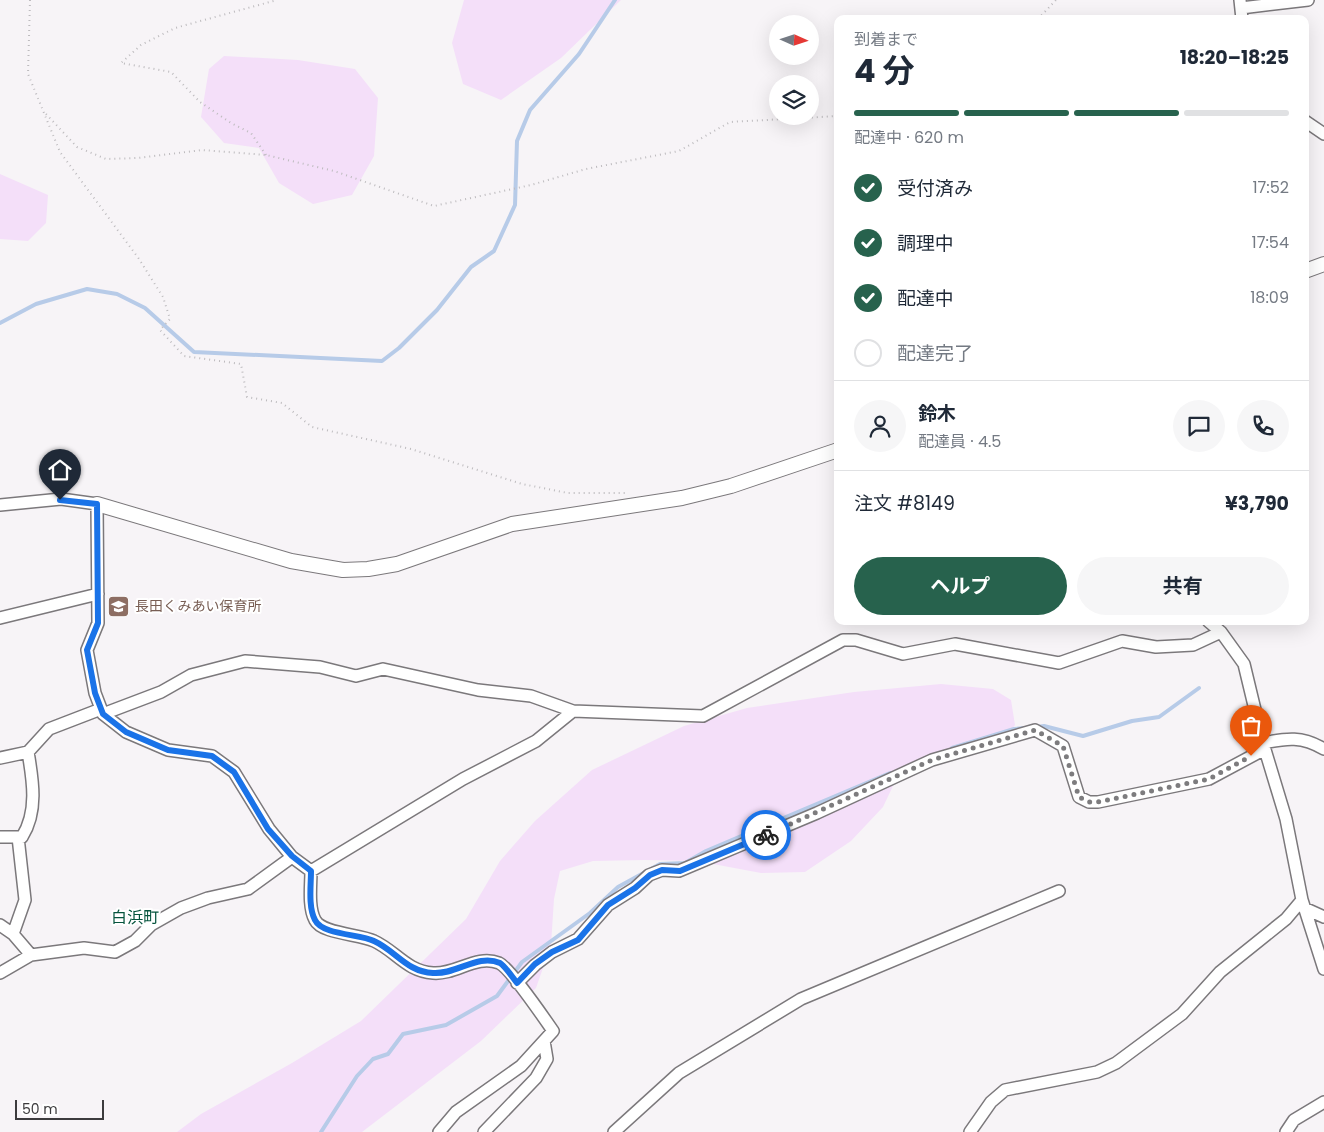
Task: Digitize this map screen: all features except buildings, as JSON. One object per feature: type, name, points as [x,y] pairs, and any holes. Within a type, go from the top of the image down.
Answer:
[{"type":"street","points":[[1241,9],[1308,0]]},
{"type":"street","points":[[1309,124],[1324,134]]},
{"type":"street","points":[[1309,270],[1324,264]]},
{"type":"street","points":[[0,505],[60,500],[97,504],[291,561],[344,570],[368,569],[397,564],[512,524],[642,504],[731,486],[834,451]]},
{"type":"street","points":[[97,504],[98,623],[87,650],[95,693],[102,711],[126,732],[168,750],[212,756],[234,772],[268,829],[292,856],[311,871]]},
{"type":"street","points":[[0,618],[98,594]]},
{"type":"street","points":[[1213,625],[1221,632],[1244,664],[1264,746],[1286,819],[1303,904],[1324,969]]},
{"type":"street","points":[[0,758],[28,752],[49,729],[161,692],[191,675],[244,661],[320,668],[356,676],[383,669],[478,690],[531,696],[573,711],[703,716],[843,640],[856,640],[903,654],[955,644],[1059,663],[1122,641],[1156,647],[1194,645],[1221,632]]},
{"type":"street","points":[[311,871],[432,797],[536,740],[573,711]]},
{"type":"street","points":[[516,982],[535,964],[552,952],[578,940],[608,905],[635,888],[650,875],[662,870],[680,871],[817,813],[932,760],[1035,730],[1063,746],[1079,797],[1089,802],[1098,802],[1209,779],[1264,746],[1286,738],[1309,741],[1324,749]]},
{"type":"street","points":[[0,837],[22,837],[29,826],[34,787],[28,752]]},
{"type":"street","points":[[14,934],[25,900],[18,837]]},
{"type":"street","points":[[0,973],[31,955],[84,948],[115,952],[135,941],[151,925],[182,908],[208,898],[248,889],[292,856]]},
{"type":"street","points":[[311,871],[314,920],[321,928],[374,941],[408,966],[434,973],[453,970],[484,960],[501,964],[553,1031],[521,1066],[456,1112],[439,1132]]},
{"type":"street","points":[[614,1132],[678,1073],[801,999],[1059,891]]},
{"type":"street","points":[[1303,904],[1324,917]]},
{"type":"street","points":[[970,1132],[991,1102],[1005,1090],[1096,1072],[1116,1063],[1182,1014],[1220,972],[1286,920],[1303,904]]},
{"type":"street","points":[[0,925],[14,934],[31,955]]},
{"type":"street","points":[[484,1132],[536,1078],[547,1059],[544,1041]]},
{"type":"street","points":[[1286,1132],[1294,1120],[1324,1102]]},
{"type":"path","points":[[30,0],[28,74],[60,152],[139,259],[163,297],[170,319],[160,330],[184,356],[241,364],[247,397],[282,403],[312,427],[411,449],[522,484],[568,493],[628,492],[642,504]]},
{"type":"path","points":[[266,155],[251,132],[231,123],[200,102],[171,72],[120,63],[141,46],[175,28],[277,0]]},
{"type":"path","points":[[1042,15],[1056,0]]},
{"type":"path","points":[[45,113],[77,146],[106,159],[138,158],[202,150],[266,155],[334,171],[434,206],[524,186],[586,169],[680,152],[730,122],[834,116]]},
{"type":"shaded area","points":[[464,0],[621,0],[561,58],[501,100],[463,84],[452,43]]},
{"type":"shaded area","points":[[224,56],[298,60],[355,69],[378,98],[374,156],[352,195],[313,204],[279,183],[259,148],[224,143],[201,117],[209,69]]},
{"type":"shaded area","points":[[0,174],[48,195],[46,223],[28,241],[0,239]]},
{"type":"shaded area","points":[[941,684],[993,689],[1011,700],[1015,725],[1002,742],[900,771],[883,807],[851,841],[805,872],[761,873],[697,861],[645,860],[593,861],[560,871],[554,899],[551,945],[536,988],[481,1041],[362,1132],[177,1132],[201,1114],[292,1063],[361,1021],[466,919],[500,861],[535,821],[592,770],[684,726],[747,708],[854,692]]},
{"type":"waterway","points":[[0,323],[36,304],[87,289],[117,294],[145,308],[194,352],[382,361],[399,348],[437,310],[471,267],[494,251],[515,205],[517,141],[530,110],[579,54],[615,0]]},
{"type":"waterway","points":[[1037,727],[1044,726],[1083,736],[1132,721],[1159,717],[1199,688]]},
{"type":"waterway","points":[[952,748],[1014,729],[1025,728]]},
{"type":"waterway","points":[[321,1132],[357,1076],[373,1059],[388,1054],[403,1034],[446,1025],[497,996],[522,962],[590,913],[618,887],[660,864],[685,863],[706,851],[890,773]]},
{"type":"way so far","points":[[766,835],[932,760],[1035,730],[1063,746],[1079,797],[1089,802],[1098,802],[1209,779],[1251,756]]},
{"type":"place","name":"長田くみあい保育所","points":[[119,606]]},
{"type":"district","name":"白浜町","points":[[135,917]]},
{"type":"route","points":[[60,500],[97,504],[98,623],[87,650],[95,693],[103,714],[126,732],[168,750],[212,756],[234,772],[268,829],[292,856],[311,871],[314,920],[321,928],[374,941],[408,966],[434,973],[453,970],[484,960],[501,964],[517,983],[535,964],[552,952],[578,940],[608,905],[635,888],[650,875],[662,870],[680,871],[766,835]]}]
